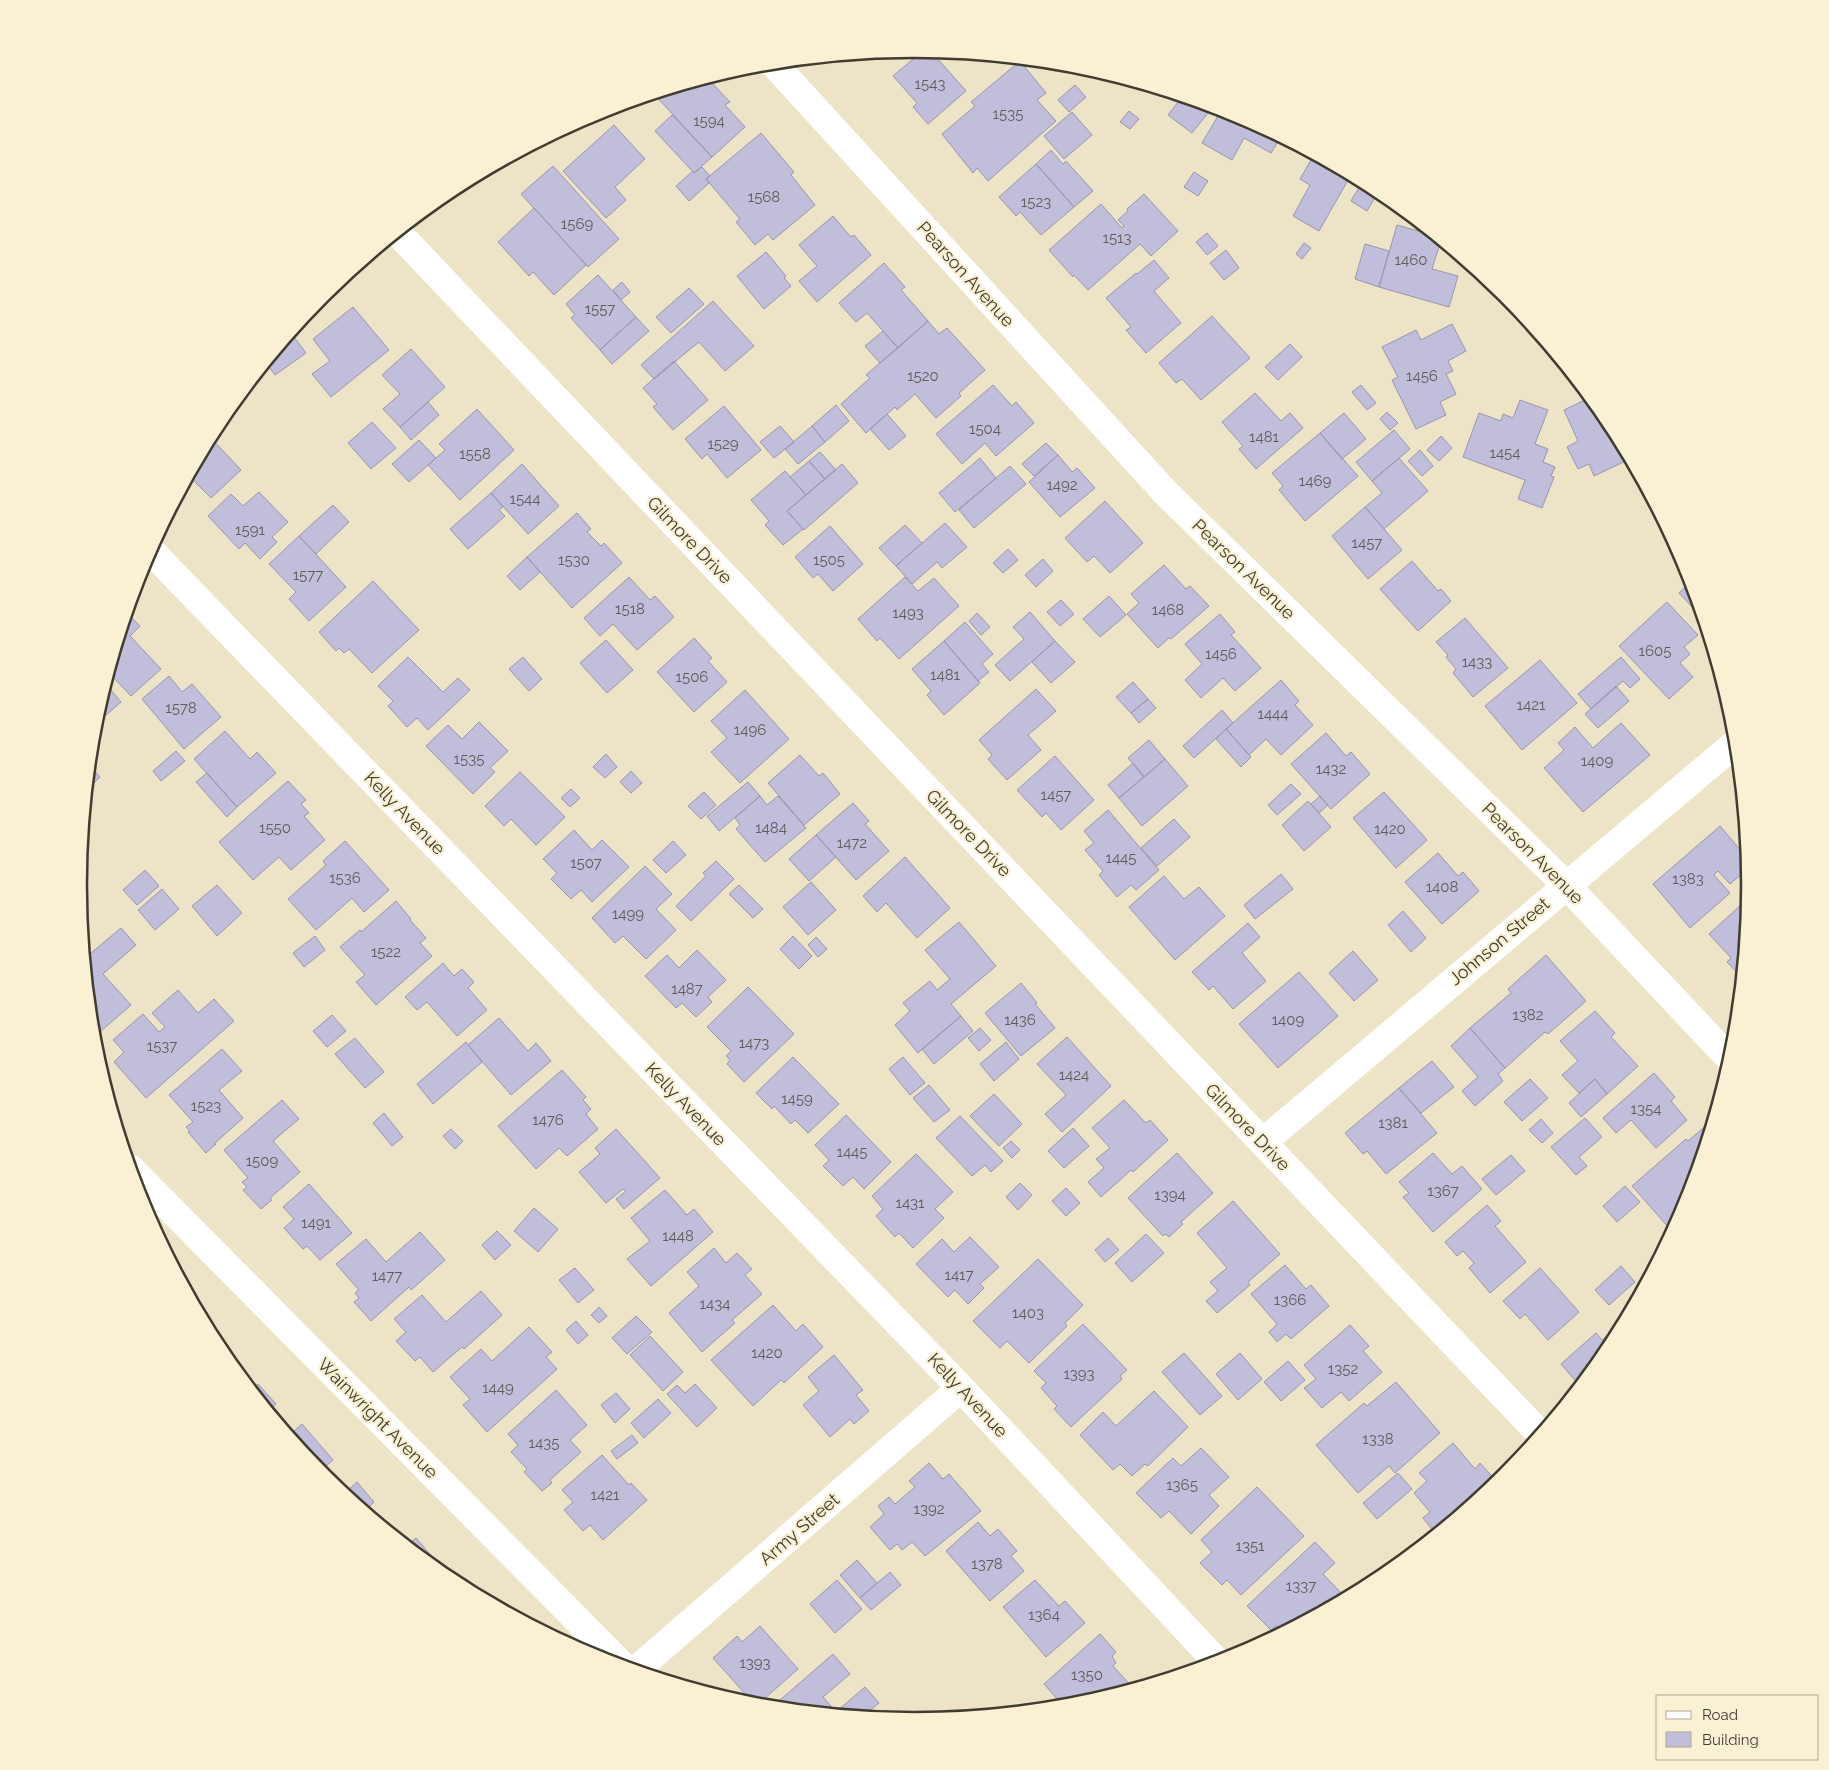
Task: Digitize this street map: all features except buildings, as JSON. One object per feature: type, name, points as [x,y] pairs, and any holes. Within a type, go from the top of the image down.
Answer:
[{"type":"street","name":"Pearson Avenue","points":[[779,69],[1165,492],[1566,885],[1724,1053]]},
{"type":"street","name":"Gilmore Drive","points":[[402,236],[1537,1431]]},
{"type":"street","name":"Kelly Avenue","points":[[156,556],[961,1388],[1212,1657]]},
{"type":"street","name":"Johnson Street","points":[[1263,1142],[1730,748]]},
{"type":"street","name":"Wainwright Avenue","points":[[142,1180],[613,1655]]},
{"type":"street","name":"Army Street","points":[[641,1666],[961,1388]]}]
